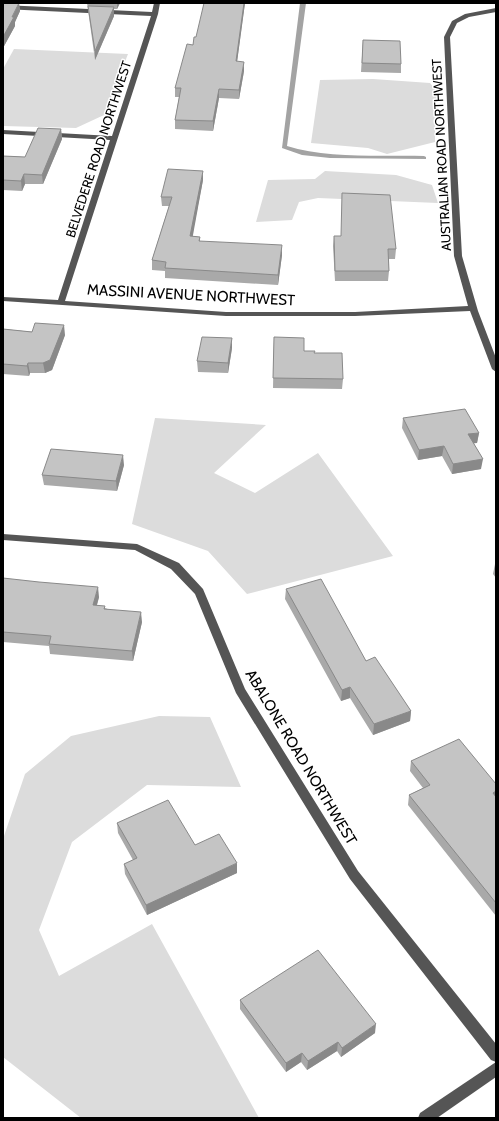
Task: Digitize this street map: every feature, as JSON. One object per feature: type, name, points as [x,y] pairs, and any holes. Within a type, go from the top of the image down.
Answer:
[{"type":"street","name":"BELVEDERE ROAD NORTHWEST","points":[[61,302],[116,138],[155,14],[157,3]]},
{"type":"street","points":[[3,7],[155,14]]},
{"type":"street","name":"AUSTRALIAN ROAD NORTHWEST","points":[[496,10],[467,15],[454,22],[447,37],[458,256],[473,308],[496,369]]},
{"type":"street","points":[[3,132],[116,138]]},
{"type":"street","name":"MASSINI AVENUE NORTHWEST","points":[[3,299],[226,314],[355,314],[473,308]]},
{"type":"street","name":"ABALONE ROAD NORTHWEST","points":[[3,537],[136,547],[175,566],[199,592],[240,690],[354,875],[496,1055]]},
{"type":"street","points":[[425,1118],[496,1069]]},
{"type":"shaded area","points":[[14,49],[128,54],[104,115],[76,128],[3,126],[3,69]]},
{"type":"shaded area","points":[[373,79],[430,83],[440,95],[435,104],[435,142],[387,154],[368,148],[311,143],[320,80]]},
{"type":"shaded area","points":[[325,171],[396,175],[432,185],[438,203],[318,198],[299,202],[292,220],[256,222],[268,180],[315,179]]},
{"type":"shaded area","points":[[155,418],[266,425],[214,473],[255,493],[318,453],[393,556],[247,594],[208,551],[132,524]]},
{"type":"shaded area","points":[[159,716],[210,717],[241,787],[147,785],[72,842],[39,930],[59,976],[152,924],[259,1118],[81,1118],[3,1057],[3,839],[25,774],[71,736]]},
{"type":"building","points":[[3,3],[19,3],[12,17],[14,17],[3,37]]},
{"type":"building","points":[[204,3],[244,3],[236,61],[244,62],[239,90],[219,89],[213,121],[175,120],[181,88],[175,88],[187,44],[193,45],[194,37],[196,37]]},
{"type":"building","points":[[88,6],[114,7],[95,51]]},
{"type":"building","points":[[363,40],[400,41],[401,64],[362,63]]},
{"type":"building","points":[[38,128],[61,129],[42,175],[24,174],[21,181],[3,180],[3,156],[25,157]]},
{"type":"building","points":[[168,169],[203,171],[190,236],[200,237],[199,241],[282,245],[278,275],[165,268],[166,262],[152,260],[172,197],[161,197]]},
{"type":"building","points":[[342,193],[390,195],[396,249],[388,249],[389,271],[335,271],[334,236],[341,236]]},
{"type":"building","points":[[35,323],[64,325],[50,360],[43,363],[28,363],[27,366],[3,364],[3,329],[32,332]]},
{"type":"building","points":[[202,337],[232,338],[228,363],[197,361]]},
{"type":"building","points":[[274,337],[304,338],[304,351],[315,351],[314,353],[342,353],[343,379],[273,378]]},
{"type":"building","points":[[465,409],[479,433],[468,434],[483,459],[453,464],[444,446],[419,450],[403,418]]},
{"type":"building","points":[[51,449],[123,455],[116,481],[42,475]]},
{"type":"building","points":[[3,578],[98,587],[93,605],[105,606],[104,609],[141,612],[132,651],[49,644],[51,636],[3,632]]},
{"type":"building","points":[[321,579],[366,661],[375,657],[411,711],[374,724],[350,687],[342,690],[286,589]]},
{"type":"building","points":[[459,739],[496,784],[496,791],[493,793],[496,797],[496,903],[409,795],[430,785],[411,761]]},
{"type":"building","points":[[168,800],[195,845],[219,834],[237,863],[146,905],[124,864],[137,858],[117,823]]},
{"type":"building","points":[[318,950],[376,1024],[342,1048],[338,1042],[308,1061],[302,1053],[286,1063],[240,1000]]},
{"type":"waterway","points":[[303,3],[284,147],[302,153],[330,156],[424,158]]}]
